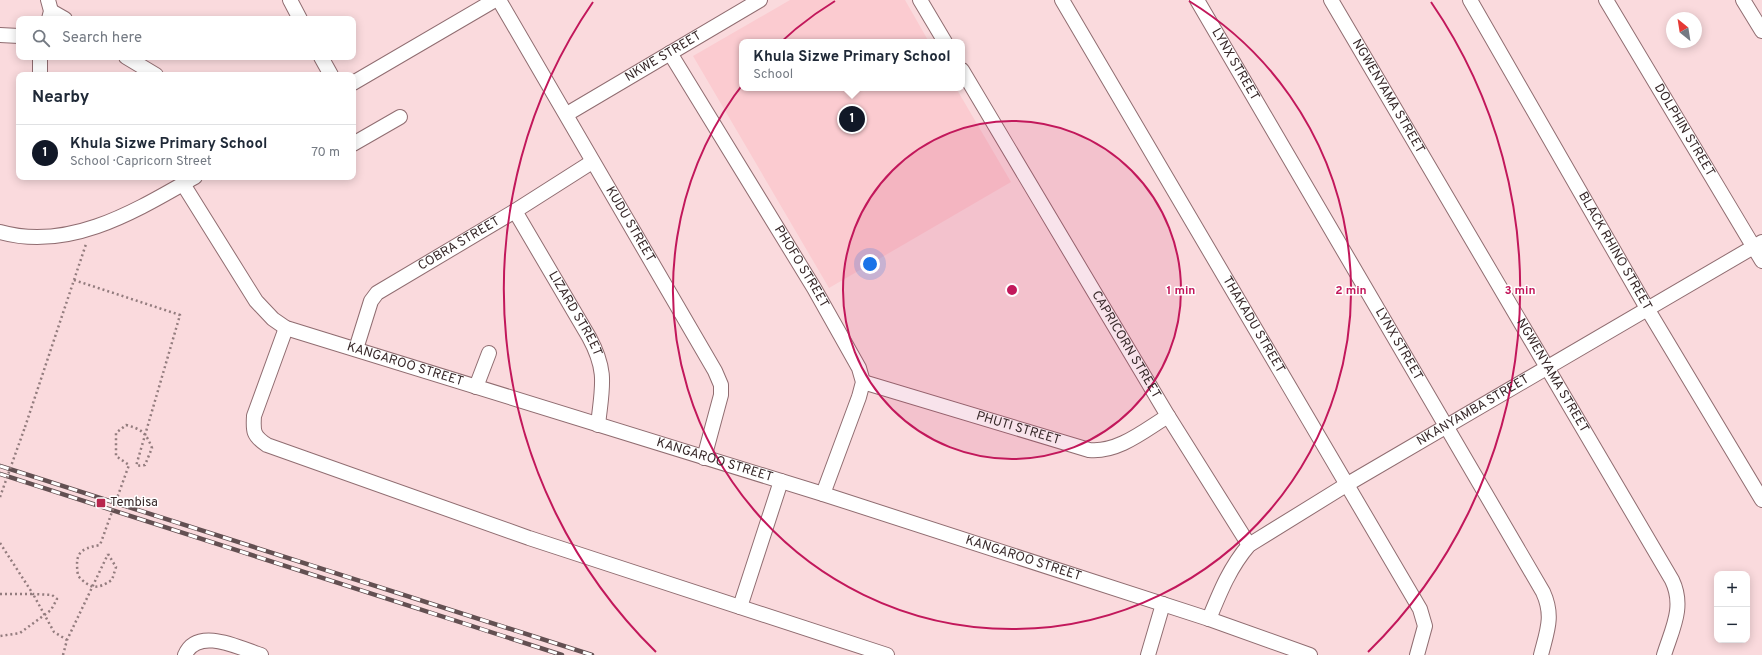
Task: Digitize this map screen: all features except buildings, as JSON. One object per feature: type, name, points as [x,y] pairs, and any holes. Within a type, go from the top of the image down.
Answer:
[{"type":"street","points":[[290,0],[298,16]]},
{"type":"street","points":[[356,81],[495,0]]},
{"type":"street","name":"KUDU STREET","points":[[499,0],[567,114],[592,162],[690,326],[718,378],[721,396],[704,458]]},
{"type":"street","name":"NKWE STREET","points":[[567,114],[760,0]]},
{"type":"street","points":[[920,0],[943,39]]},
{"type":"street","name":"THAKADU STREET","points":[[1062,0],[1420,609],[1425,626],[1417,655]]},
{"type":"street","name":"LYNX STREET","points":[[1197,0],[1447,426],[1548,603],[1549,623],[1541,655]]},
{"type":"street","name":"NGWENYAMA STREET","points":[[1331,0],[1548,368],[1676,589],[1679,602],[1664,655]]},
{"type":"street","name":"BLACK RHINO STREET","points":[[1470,0],[1648,310],[1762,500]]},
{"type":"street","name":"DOLPHIN STREET","points":[[1606,0],[1758,244],[1762,261]]},
{"type":"street","points":[[1743,0],[1762,30]]},
{"type":"street","points":[[49,10],[59,16]]},
{"type":"street","points":[[0,35],[16,36]]},
{"type":"street","name":"PHOFO STREET","points":[[670,53],[814,288],[859,368],[863,382]]},
{"type":"street","points":[[40,60],[40,72]]},
{"type":"street","points":[[131,60],[151,72]]},
{"type":"street","points":[[323,60],[329,72]]},
{"type":"street","name":"CAPRICORN STREET","points":[[965,75],[1168,416],[1249,545]]},
{"type":"street","points":[[356,142],[400,117]]},
{"type":"street","name":"COBRA STREET","points":[[356,349],[371,301],[377,293],[515,211],[592,162]]},
{"type":"street","points":[[0,232],[28,237],[51,236],[92,229],[138,210],[189,180]]},
{"type":"street","name":"KANGAROO STREET","points":[[189,180],[256,301],[273,319],[286,328],[823,494],[1209,618],[1310,655]]},
{"type":"street","name":"LIZARD STREET","points":[[515,211],[600,358],[603,373],[598,425]]},
{"type":"street","name":"NKANYAMBA STREET","points":[[1249,545],[1346,485],[1648,310],[1758,244]]},
{"type":"street","points":[[286,328],[254,416],[253,429],[257,439],[266,445],[528,538],[887,655]]},
{"type":"street","points":[[476,387],[489,353]]},
{"type":"street","points":[[823,494],[863,382]]},
{"type":"street","name":"PHUTI STREET","points":[[863,382],[1089,450],[1101,451],[1121,444],[1168,416]]},
{"type":"street","points":[[740,607],[781,481]]},
{"type":"street","points":[[1209,618],[1224,582],[1239,557],[1249,545]]},
{"type":"street","points":[[1148,655],[1163,604]]},
{"type":"street","points":[[185,655],[194,644],[211,639],[261,655]]},
{"type":"path","points":[[0,497],[92,229]]},
{"type":"path","points":[[63,655],[67,640],[108,554],[116,567],[112,580],[101,587],[88,586],[78,576],[76,563],[80,552],[86,548],[100,545],[129,465],[116,456],[116,433],[126,425],[136,428],[146,434],[152,448],[145,465],[136,466],[180,315],[74,280]]},
{"type":"path","points":[[0,543],[33,594],[54,632],[67,640]]},
{"type":"path","points":[[0,594],[52,595],[57,599],[51,610],[20,633],[0,636]]},
{"type":"shaded area","points":[[790,0],[905,0],[927,39],[739,39],[739,91],[958,91],[1011,182],[829,288],[693,56]]},
{"type":"railway","points":[[0,466],[592,655]]},
{"type":"railway","points":[[0,474],[562,655]]},
{"type":"place","name":"Khula Sizwe Primary School","points":[[852,119]]},
{"type":"place","name":"Tembisa","points":[[101,503]]}]
